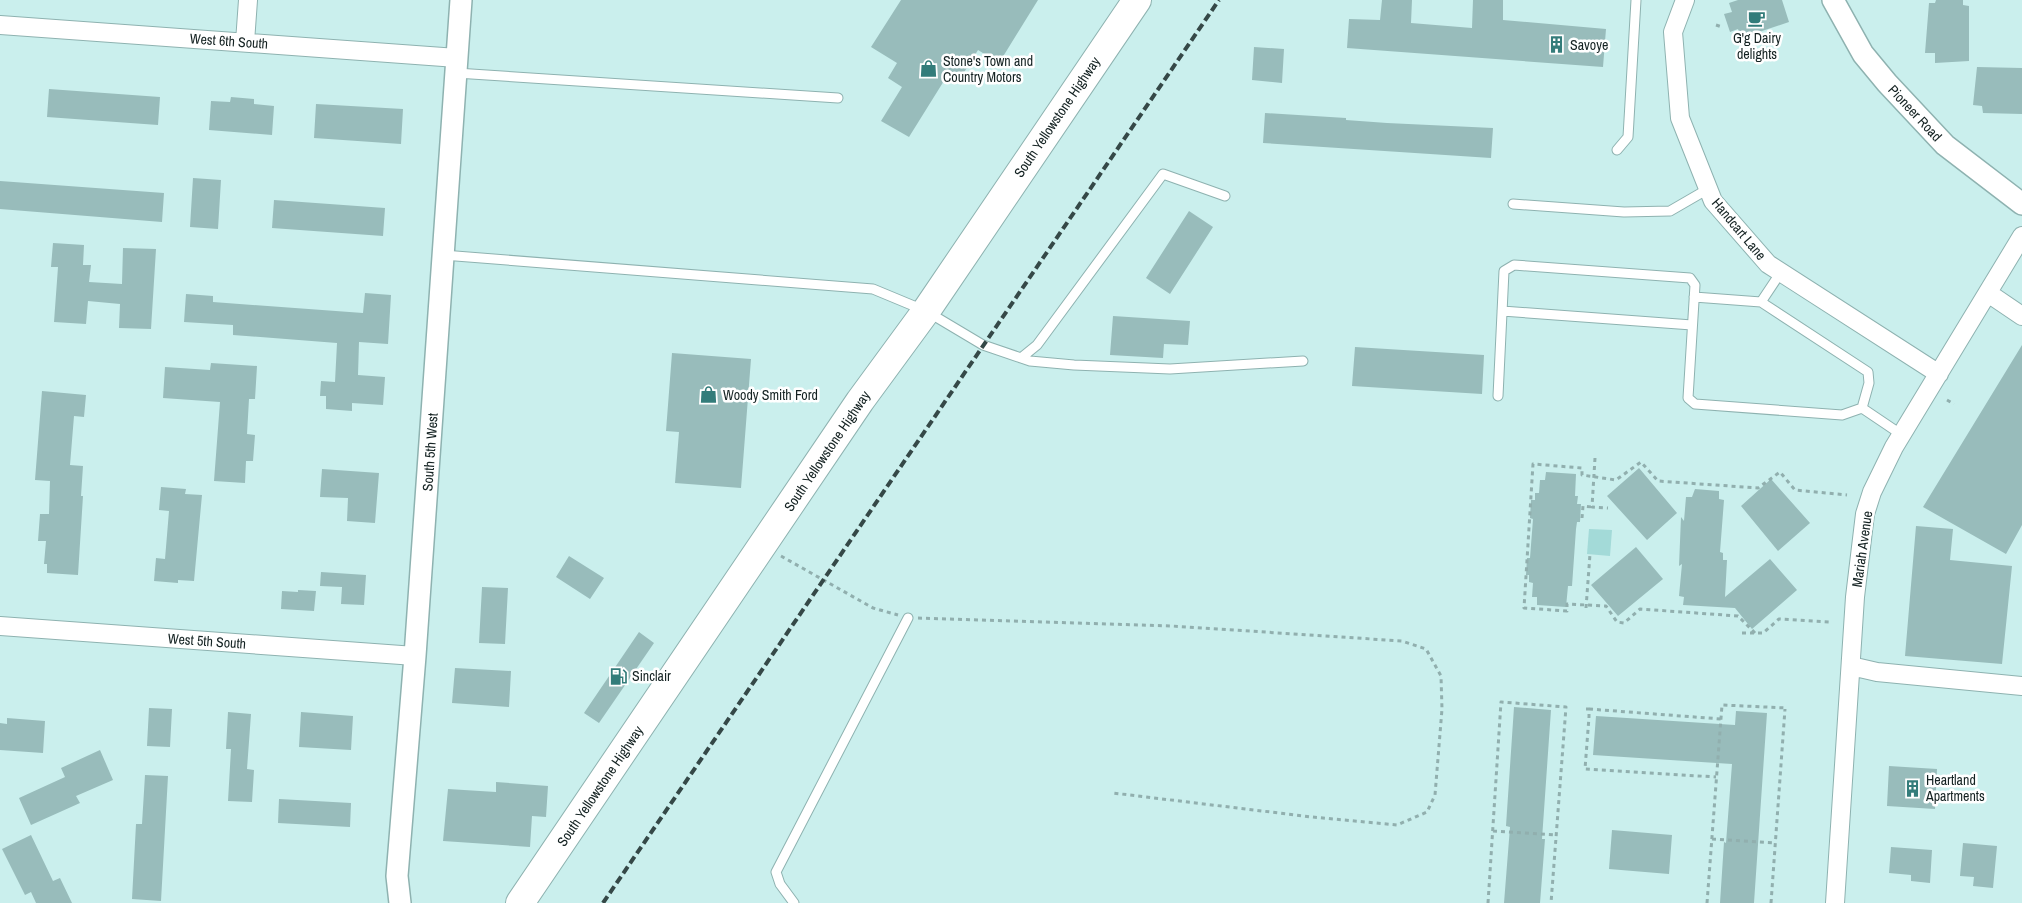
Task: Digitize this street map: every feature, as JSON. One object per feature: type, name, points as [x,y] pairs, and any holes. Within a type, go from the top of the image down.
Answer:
[{"type":"main road","name":"South Yellowstone Highway","points":[[520,903],[860,400],[926,311],[1137,0]]},
{"type":"street","points":[[245,42],[248,0]]},
{"type":"street","name":"South 5th West","points":[[400,903],[397,876],[415,656],[461,0]]},
{"type":"street","name":"Handcart Lane","points":[[1685,0],[1673,32],[1680,118],[1713,201],[1768,264],[1938,374]]},
{"type":"street","name":"Pioneer Road","points":[[1834,0],[1864,54],[1887,83],[1945,145],[2022,204]]},
{"type":"street","name":"West 6th South","points":[[0,25],[245,42],[457,65]]},
{"type":"street","name":"Mariah Avenue","points":[[1835,903],[1855,596],[1866,514],[1872,492],[1902,435],[2022,236]]},
{"type":"street","points":[[1988,293],[2022,316]]},
{"type":"street","name":"West 5th South","points":[[0,626],[415,656]]},
{"type":"street","points":[[1851,666],[1877,672],[2022,686]]},
{"type":"lane","points":[[1617,150],[1628,137],[1636,0]]},
{"type":"lane","points":[[457,65],[838,98]]},
{"type":"lane","points":[[1021,358],[1037,345],[1163,174],[1225,196]]},
{"type":"lane","points":[[1513,204],[1624,212],[1670,211],[1708,189]]},
{"type":"lane","points":[[443,255],[873,289],[926,311],[983,345],[1030,361],[1170,369],[1303,361]]},
{"type":"lane","points":[[1498,396],[1504,271],[1514,265],[1690,278],[1695,285],[1688,398],[1695,404],[1842,415],[1862,408]]},
{"type":"lane","points":[[1761,302],[1781,272]]},
{"type":"lane","points":[[1694,297],[1761,302],[1868,372],[1869,382],[1862,408]]},
{"type":"lane","points":[[1502,311],[1692,325]]},
{"type":"lane","points":[[1862,408],[1902,435]]},
{"type":"lane","points":[[794,903],[780,884],[776,872],[908,618]]},
{"type":"path","points":[[1716,25],[1722,26]]},
{"type":"path","points":[[1947,400],[1954,404]]},
{"type":"path","points":[[1592,507],[1595,458]]},
{"type":"path","points":[[1755,633],[1738,616],[1640,608],[1624,623],[1617,622],[1606,606],[1568,604],[1567,611],[1524,608],[1533,464],[1582,468],[1582,475],[1616,480],[1641,462],[1658,481],[1758,488],[1780,472],[1795,490],[1847,495]]},
{"type":"path","points":[[1582,518],[1583,506],[1608,508]]},
{"type":"path","points":[[763,546],[873,608],[908,618],[1172,626],[1402,641],[1426,649],[1440,676],[1442,709],[1435,795],[1427,812],[1397,824],[1312,817],[1113,793]]},
{"type":"path","points":[[1586,606],[1590,554]]},
{"type":"path","points":[[1742,632],[1764,633],[1779,619],[1830,622]]},
{"type":"path","points":[[1488,903],[1501,702],[1567,707],[1551,903]]},
{"type":"path","points":[[1706,903],[1722,705],[1786,708],[1771,903]]},
{"type":"path","points":[[1716,777],[1585,769],[1588,709],[1721,719]]},
{"type":"path","points":[[1493,831],[1556,835]]},
{"type":"path","points":[[1712,839],[1775,843]]},
{"type":"shaded area","points":[[1589,529],[1612,530],[1610,556],[1587,554]]},
{"type":"building","name":"Stone's Town and Country Motors","points":[[901,0],[1038,0],[999,63],[978,50],[958,82],[947,76],[909,137],[881,121],[902,87],[888,78],[897,63],[871,47]]},
{"type":"building","points":[[1382,0],[1412,0],[1411,23],[1472,28],[1473,0],[1503,0],[1503,20],[1606,29],[1603,67],[1347,48],[1349,19],[1380,20]]},
{"type":"building","name":"G'g Dairy delights","points":[[1738,0],[1782,0],[1789,22],[1741,38],[1738,29],[1730,32],[1724,14],[1732,12],[1729,3]]},
{"type":"building","points":[[1936,0],[1963,0],[1963,5],[1969,6],[1969,61],[1935,63],[1935,53],[1925,53],[1929,3],[1935,3]]},
{"type":"building","points":[[1254,47],[1284,49],[1282,83],[1252,80]]},
{"type":"building","points":[[1977,67],[2022,68],[2022,114],[1983,113],[1982,106],[1973,105]]},
{"type":"building","points":[[49,89],[160,97],[158,125],[47,117]]},
{"type":"building","points":[[231,97],[254,99],[254,104],[274,106],[272,135],[209,130],[211,101],[230,102]]},
{"type":"building","points":[[316,104],[403,109],[401,144],[314,138]]},
{"type":"building","points":[[1265,113],[1346,118],[1346,120],[1387,123],[1493,128],[1491,158],[1263,143]]},
{"type":"building","points":[[193,178],[221,180],[218,229],[190,227]]},
{"type":"building","points":[[0,181],[164,193],[162,222],[0,209]]},
{"type":"building","points":[[274,200],[385,208],[383,236],[272,228]]},
{"type":"building","points":[[1189,211],[1213,227],[1170,294],[1146,278]]},
{"type":"building","points":[[53,243],[84,245],[83,265],[91,265],[89,282],[122,284],[123,248],[156,249],[151,329],[119,328],[120,304],[88,301],[86,324],[54,322],[58,267],[51,267]]},
{"type":"building","points":[[365,293],[391,295],[388,344],[359,342],[358,375],[385,377],[383,405],[352,403],[352,411],[326,409],[326,396],[320,396],[321,381],[335,382],[337,343],[233,335],[233,325],[184,322],[186,294],[213,296],[213,302],[363,313]]},
{"type":"building","points":[[1113,316],[1190,321],[1188,345],[1164,344],[1163,358],[1110,355]]},
{"type":"building","points":[[2022,345],[2022,525],[2006,554],[1923,507]]},
{"type":"building","points":[[1355,347],[1484,355],[1482,394],[1352,386]]},
{"type":"building","name":"Woody Smith Ford","points":[[672,353],[751,359],[741,488],[675,483],[679,432],[666,431]]},
{"type":"building","points":[[211,363],[257,366],[255,399],[249,399],[247,434],[255,435],[253,461],[246,461],[245,483],[214,481],[220,402],[163,398],[165,367],[210,370]]},
{"type":"building","points":[[42,391],[86,395],[84,417],[74,416],[70,465],[83,466],[78,575],[47,573],[47,564],[44,564],[46,541],[38,541],[40,514],[49,514],[50,481],[35,480]]},
{"type":"building","points":[[1639,468],[1677,513],[1647,540],[1607,496]]},
{"type":"building","points":[[322,469],[379,473],[375,523],[347,521],[348,498],[320,497]]},
{"type":"building","points":[[1546,472],[1576,474],[1575,496],[1578,496],[1577,504],[1581,504],[1580,522],[1577,522],[1576,529],[1572,586],[1568,586],[1566,607],[1537,605],[1537,597],[1532,597],[1533,583],[1529,582],[1529,575],[1526,575],[1527,558],[1530,558],[1533,519],[1530,518],[1531,500],[1535,500],[1535,493],[1539,493],[1540,480],[1545,480]]},
{"type":"building","points":[[1771,479],[1810,523],[1778,551],[1741,506]]},
{"type":"building","points":[[161,487],[186,489],[185,494],[202,495],[194,581],[178,580],[178,583],[154,581],[156,558],[165,559],[169,511],[159,510]]},
{"type":"building","points":[[1695,489],[1719,491],[1719,499],[1724,500],[1720,552],[1723,553],[1723,560],[1727,560],[1725,597],[1770,559],[1797,590],[1752,629],[1735,608],[1683,605],[1684,597],[1679,596],[1682,564],[1679,566],[1681,517],[1684,521],[1686,497],[1692,497]]},
{"type":"building","points":[[1916,526],[1953,529],[1950,560],[2012,566],[2002,664],[1905,656]]},
{"type":"building","points":[[1636,547],[1663,579],[1618,616],[1591,585]]},
{"type":"building","points":[[569,556],[604,578],[590,599],[556,577]]},
{"type":"building","points":[[321,572],[366,575],[364,605],[341,604],[342,587],[320,586]]},
{"type":"building","points":[[482,587],[508,588],[505,644],[479,643]]},
{"type":"building","points":[[298,590],[316,591],[314,611],[281,609],[282,591],[298,592]]},
{"type":"building","points":[[639,632],[654,643],[599,723],[584,713]]},
{"type":"building","points":[[455,668],[511,671],[509,707],[452,703]]},
{"type":"building","points":[[1514,707],[1551,710],[1542,839],[1545,839],[1540,903],[1504,903],[1510,827],[1506,826]]},
{"type":"building","points":[[149,708],[172,709],[170,747],[147,746]]},
{"type":"building","points":[[1736,711],[1767,713],[1754,903],[1720,903],[1732,764],[1593,755],[1596,716],[1735,725]]},
{"type":"building","points":[[228,712],[251,714],[247,769],[254,770],[252,802],[228,801],[231,749],[226,749]]},
{"type":"building","points":[[301,712],[353,716],[351,750],[299,747]]},
{"type":"building","points":[[7,718],[45,721],[43,753],[0,750],[0,723],[7,724]]},
{"type":"building","points":[[100,750],[113,780],[76,796],[80,803],[31,825],[19,798],[65,777],[61,768]]},
{"type":"building","name":"Heartland Apartments","points":[[1889,766],[1937,769],[1935,809],[1887,806]]},
{"type":"building","points":[[145,775],[168,776],[161,901],[132,899],[136,824],[142,824]]},
{"type":"building","points":[[496,782],[548,786],[546,817],[532,816],[530,847],[443,841],[448,789],[496,792]]},
{"type":"building","points":[[279,799],[351,803],[350,827],[278,823]]},
{"type":"building","points":[[1612,830],[1672,835],[1669,874],[1609,869]]},
{"type":"building","points":[[31,835],[53,881],[60,878],[72,903],[36,903],[31,892],[25,895],[2,849]]},
{"type":"building","points":[[1963,843],[1997,846],[1993,888],[1973,886],[1974,877],[1960,876]]},
{"type":"building","points":[[1891,847],[1932,850],[1930,883],[1911,881],[1911,875],[1889,873]]},
{"type":"railway","points":[[603,903],[1219,0]]},
{"type":"place","name":"G'g Dairy delights","points":[[1757,18]]},
{"type":"place","name":"Savoye","points":[[1556,45]]},
{"type":"place","name":"Stone's Town and Country Motors","points":[[929,69]]},
{"type":"place","name":"Woody Smith Ford","points":[[709,395]]},
{"type":"place","name":"Sinclair","points":[[618,676]]},
{"type":"place","name":"Heartland Apartments","points":[[1912,788]]}]
